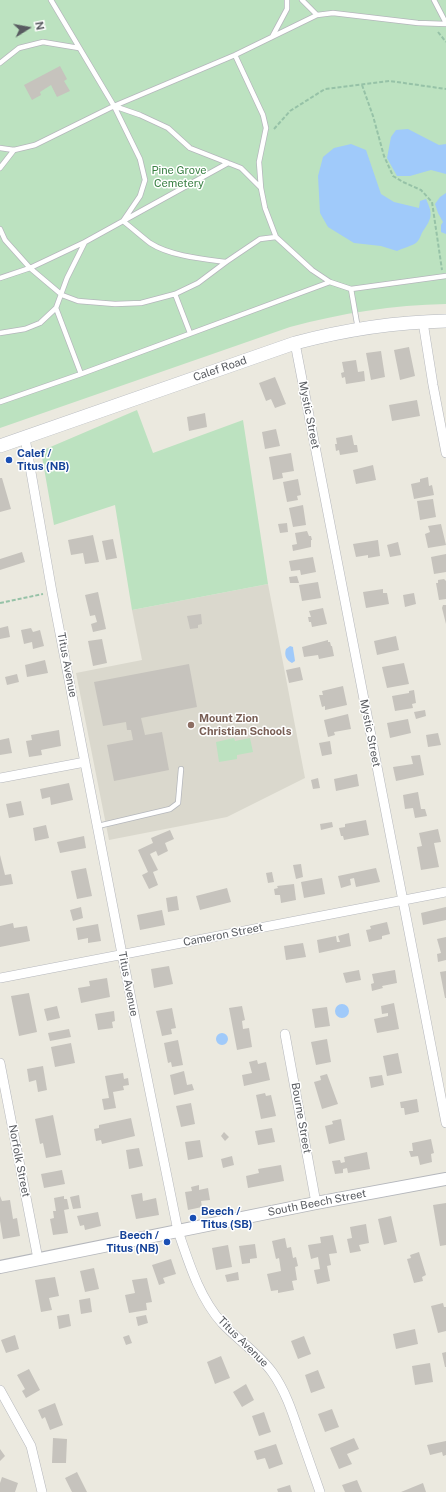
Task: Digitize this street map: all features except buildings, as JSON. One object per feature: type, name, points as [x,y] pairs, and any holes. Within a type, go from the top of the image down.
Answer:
[{"type":"main road","name":"Calef Road","points":[[0,446],[295,343],[326,334],[358,329],[446,321]]},
{"type":"street","points":[[423,322],[446,453]]},
{"type":"street","name":"Mystic Street","points":[[295,343],[446,1123]]},
{"type":"street","name":"Titus Avenue","points":[[25,438],[52,592],[122,954],[178,1231],[190,1267],[210,1309],[237,1338],[262,1359],[280,1384],[289,1404],[320,1492]]},
{"type":"street","points":[[0,778],[85,762]]},
{"type":"street","name":"Cameron Street","points":[[0,978],[446,892]]},
{"type":"street","name":"Bourne Street","points":[[285,1034],[316,1203]]},
{"type":"street","name":"Norfolk Street","points":[[0,1063],[38,1259]]},
{"type":"street","name":"South Beech Street","points":[[0,1267],[316,1203],[446,1179]]},
{"type":"street","points":[[0,1390],[31,1446],[42,1492]]},
{"type":"lane","points":[[51,0],[114,106],[140,159],[145,180],[140,196],[123,221]]},
{"type":"lane","points":[[272,37],[287,9],[287,0]]},
{"type":"lane","points":[[302,0],[317,15]]},
{"type":"lane","points":[[0,148],[14,150],[34,144],[114,106],[235,55],[317,15],[333,13],[418,23],[446,23],[434,0]]},
{"type":"lane","points":[[0,62],[19,48],[43,42],[79,48]]},
{"type":"lane","points":[[235,55],[263,115],[266,128],[259,162],[261,188],[276,237],[312,270],[330,282],[350,289],[379,287],[445,277]]},
{"type":"lane","points":[[114,106],[140,115],[168,128],[190,148],[241,168],[261,188]]},
{"type":"lane","points":[[0,168],[14,150]]},
{"type":"lane","points":[[0,278],[30,268],[85,242],[228,163]]},
{"type":"lane","points":[[123,221],[151,243],[167,250],[201,259],[226,262]]},
{"type":"lane","points":[[0,229],[5,240],[30,268],[62,295],[78,300],[115,304],[141,303],[175,294],[198,283],[260,239],[276,237]]},
{"type":"lane","points":[[0,333],[25,329],[40,323],[56,308],[67,278],[85,242]]},
{"type":"lane","points":[[0,402],[82,374],[330,282]]},
{"type":"lane","points":[[350,289],[358,329]]},
{"type":"lane","points":[[175,294],[190,333]]},
{"type":"lane","points":[[56,308],[82,374]]},
{"type":"lane","points":[[98,826],[170,809],[178,803],[181,769]]},
{"type":"path","points":[[264,141],[290,111],[325,89],[390,81],[446,89]]},
{"type":"path","points":[[362,85],[389,168],[394,176],[421,190],[432,202],[445,277]]},
{"type":"path","points":[[0,603],[52,592]]},
{"type":"shaded area","name":"Mount Zion Christian Schools","points":[[268,584],[305,778],[227,817],[109,840],[76,673],[142,660],[132,610]]},
{"type":"green space","name":"Pine Grove Cemetery","points":[[0,0],[446,0],[446,304],[387,308],[329,318],[290,327],[0,428]]},
{"type":"green space","points":[[137,410],[153,453],[243,420],[268,584],[132,610],[115,505],[54,525],[41,451]]},
{"type":"green space","points":[[234,738],[235,741],[250,738],[253,752],[237,755],[237,759],[219,762],[216,742]]},
{"type":"water","points":[[408,129],[439,145],[446,144],[446,174],[431,170],[410,176],[397,176],[387,158],[391,137],[396,130]]},
{"type":"water","points":[[351,144],[366,150],[381,194],[394,202],[419,208],[420,201],[426,199],[430,208],[430,219],[417,242],[397,251],[381,246],[354,243],[328,227],[320,213],[318,176],[323,157],[334,148]]},
{"type":"water","points":[[446,193],[446,234],[441,232],[441,225],[443,222],[435,204],[440,197]]},
{"type":"water","points":[[290,646],[293,647],[295,660],[292,663],[285,655],[286,649]]},
{"type":"water","points":[[342,1004],[347,1006],[349,1011],[347,1016],[342,1018],[337,1016],[335,1011],[337,1006]]},
{"type":"water","points":[[220,1033],[224,1033],[228,1039],[224,1045],[220,1045],[216,1041],[216,1037]]},
{"type":"place","name":"Calef / Titus (NB)","points":[[9,460]]},
{"type":"place","name":"Mount Zion Christian Schools","points":[[191,725]]},
{"type":"place","name":"Beech / Titus (SB)","points":[[193,1218]]},
{"type":"place","name":"Beech / Titus (NB)","points":[[167,1242]]}]
